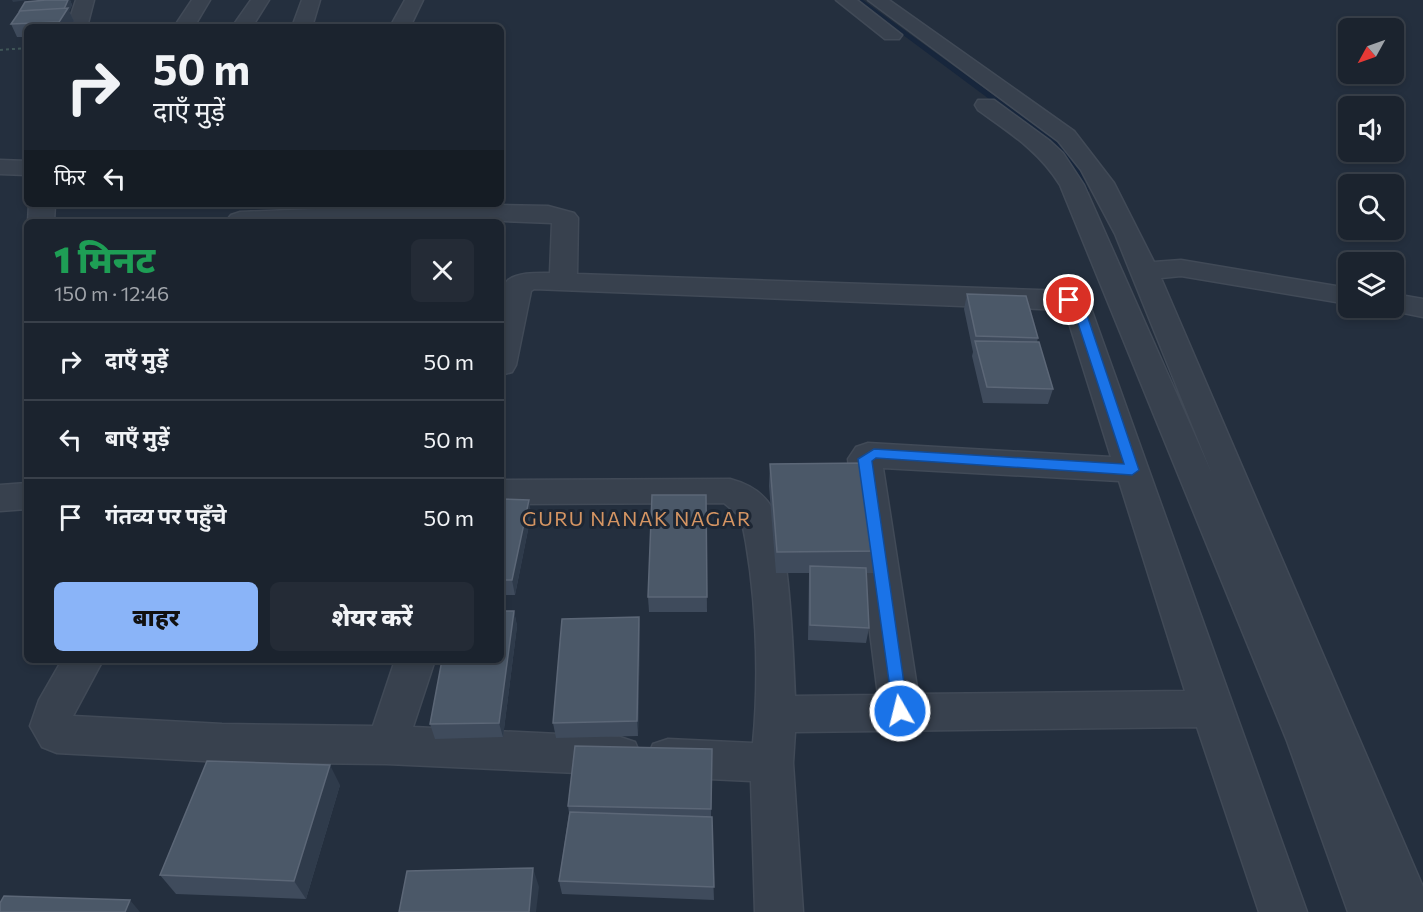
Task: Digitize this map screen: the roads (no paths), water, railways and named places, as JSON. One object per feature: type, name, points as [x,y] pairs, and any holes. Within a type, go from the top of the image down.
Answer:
[{"type":"street","points":[[78,24],[85,0]]},
{"type":"street","points":[[186,24],[201,0]]},
{"type":"street","points":[[244,24],[260,0]]},
{"type":"street","points":[[303,24],[311,0]]},
{"type":"street","points":[[402,24],[414,0]]},
{"type":"street","points":[[845,0],[1042,146],[1055,158],[1072,184],[1303,730],[1372,912]]},
{"type":"street","points":[[877,0],[1066,136],[1089,159],[1107,188],[1144,271],[1410,912]]},
{"type":"street","points":[[0,167],[24,168]]},
{"type":"street","points":[[241,215],[455,211],[548,214],[565,218],[563,282]]},
{"type":"street","points":[[1144,271],[1181,268],[1338,294]]},
{"type":"street","points":[[504,351],[518,286],[531,281],[1069,300],[1078,306],[1206,693],[1283,912]]},
{"type":"street","points":[[1404,305],[1423,308]]},
{"type":"street","points":[[900,711],[865,459],[868,455],[1132,470]]},
{"type":"street","points":[[504,492],[730,491],[746,500],[757,512],[771,598],[776,714],[772,763],[779,912]]},
{"type":"street","points":[[0,498],[24,496]]},
{"type":"street","points":[[81,663],[53,713],[51,726],[57,734],[222,743],[387,745],[772,763]]},
{"type":"street","points":[[387,745],[414,663]]},
{"type":"street","points":[[776,714],[1198,709],[1206,703],[1206,693]]},
{"type":"waterway","points":[[859,0],[1054,143],[1073,164],[1085,191]]},
{"type":"district","name":"GURU NANAK NAGAR","points":[[637,518]]}]
